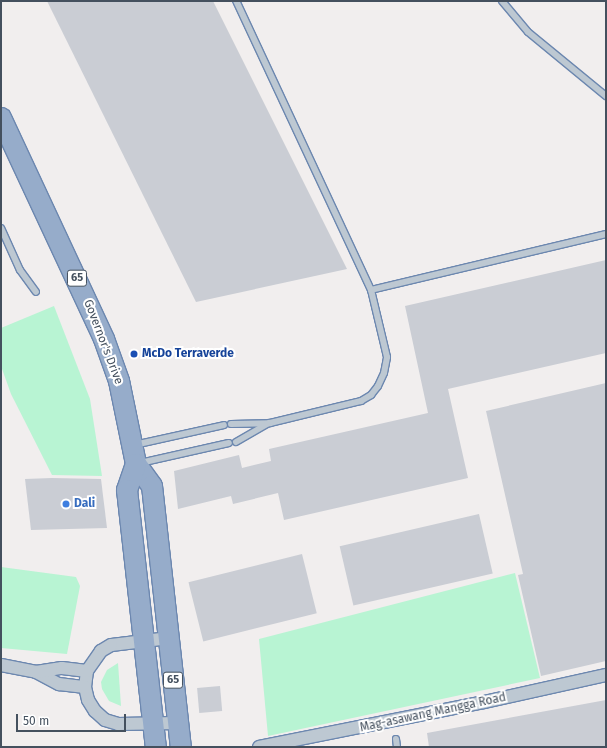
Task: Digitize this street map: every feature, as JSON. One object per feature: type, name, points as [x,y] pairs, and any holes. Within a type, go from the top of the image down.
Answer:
[{"type":"highway","name":"Governor's Drive","points":[[1,118],[104,339],[119,381],[135,454],[152,486],[181,747]]},
{"type":"highway","name":"65","points":[[135,454],[127,490],[156,747]]},
{"type":"street","points":[[169,638],[111,646],[101,652],[87,671],[85,686],[88,700],[95,711],[105,720],[118,724],[178,723]]},
{"type":"street","points":[[1,665],[36,672],[59,684],[85,686]]},
{"type":"street","points":[[36,672],[62,668],[87,671]]},
{"type":"street","name":"Mag-asawang Mangga Road","points":[[259,747],[392,722],[606,675]]},
{"type":"lane","points":[[232,424],[270,422],[360,401],[374,390],[384,373],[387,357],[371,290],[236,1]]},
{"type":"lane","points":[[502,1],[533,37],[606,96]]},
{"type":"lane","points":[[1,228],[20,270],[36,292]]},
{"type":"lane","points":[[371,290],[606,234]]},
{"type":"lane","points":[[236,442],[270,422]]},
{"type":"lane","points":[[135,454],[224,426]]},
{"type":"lane","points":[[135,454],[229,443]]},
{"type":"lane","points":[[396,739],[397,747]]},
{"type":"green space","points":[[54,306],[90,399],[102,476],[52,475],[11,394],[1,366],[1,328]]},
{"type":"green space","points":[[1,567],[76,577],[80,586],[67,654],[1,648]]},
{"type":"green space","points":[[515,573],[540,678],[268,736],[259,639]]},
{"type":"green space","points":[[118,663],[121,706],[109,701],[102,689],[101,682],[107,670]]},
{"type":"building","points":[[47,1],[213,1],[347,269],[196,302]]},
{"type":"building","points":[[606,260],[606,353],[448,389],[468,478],[284,520],[278,493],[233,504],[231,496],[178,509],[174,471],[239,455],[242,468],[271,461],[269,449],[428,413],[405,306]]},
{"type":"building","points":[[606,383],[606,661],[541,676],[518,575],[523,574],[486,411]]},
{"type":"building","name":"Dali","points":[[25,479],[101,479],[107,528],[31,530]]},
{"type":"building","points":[[479,514],[493,573],[353,606],[340,546]]},
{"type":"building","points":[[302,554],[317,613],[203,641],[188,582]]},
{"type":"building","points":[[220,686],[222,711],[199,713],[197,688]]},
{"type":"building","points":[[606,700],[606,747],[429,747],[427,733]]},
{"type":"place","name":"McDo Terraverde","points":[[134,354]]},
{"type":"place","name":"Dali","points":[[66,504]]}]
